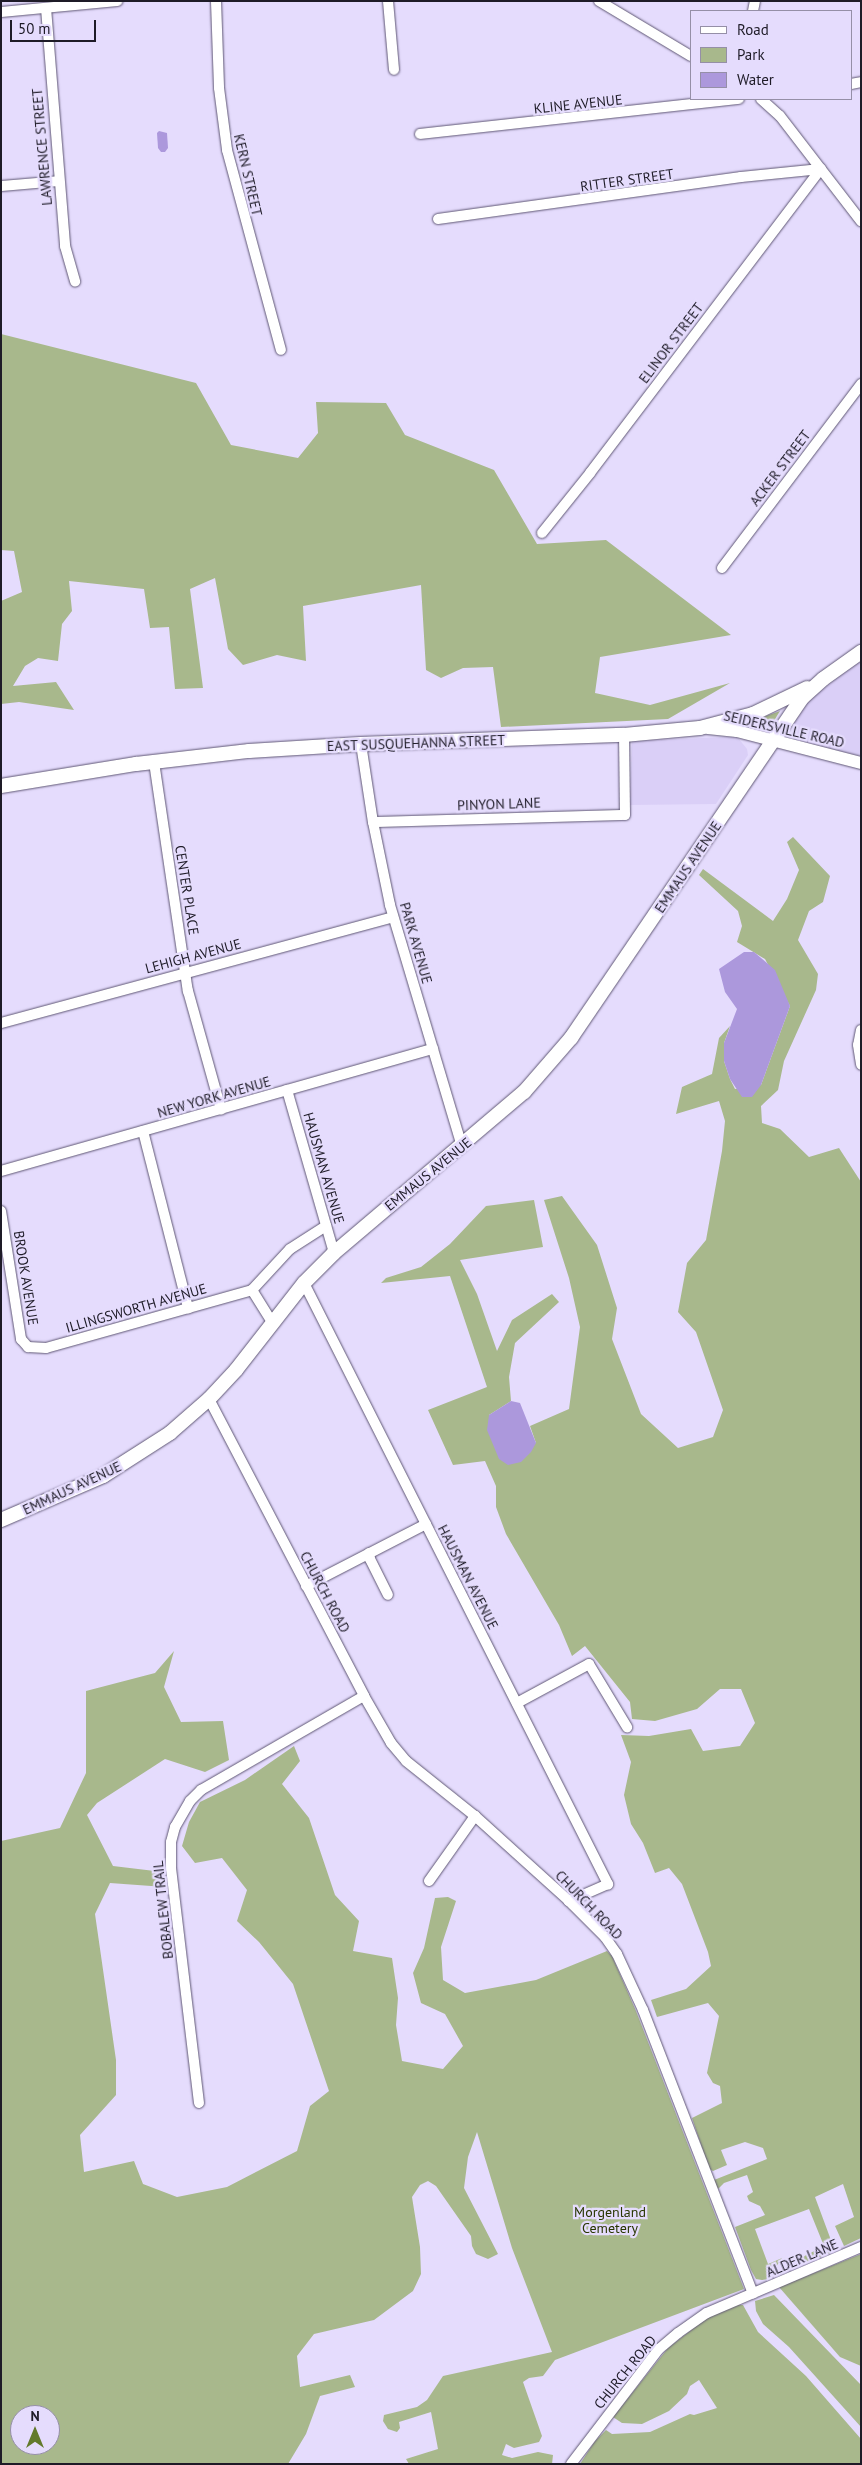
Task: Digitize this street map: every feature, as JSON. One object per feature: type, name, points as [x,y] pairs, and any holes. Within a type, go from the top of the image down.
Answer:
[{"type":"main road","points":[[823,679],[861,652]]},
{"type":"main road","name":"EAST SUSQUEHANNA STREET","points":[[1,786],[154,762],[249,752],[361,744],[624,735],[700,728],[727,722],[762,710],[795,695],[823,679]]},
{"type":"main road","name":"EMMAUS AVENUE","points":[[1,1520],[103,1476],[170,1433],[209,1399],[236,1370],[304,1283],[334,1253],[524,1092],[566,1044],[802,698],[823,679]]},
{"type":"street","points":[[1,12],[117,1]]},
{"type":"street","name":"KERN STREET","points":[[216,1],[220,88],[227,150],[281,350]]},
{"type":"street","points":[[388,1],[394,70]]},
{"type":"street","points":[[599,1],[690,55]]},
{"type":"street","name":"LAWRENCE STREET","points":[[46,8],[64,246],[75,282]]},
{"type":"street","name":"KLINE AVENUE","points":[[420,134],[729,100]]},
{"type":"street","points":[[762,100],[780,116],[861,221]]},
{"type":"street","name":"RITTER STREET","points":[[438,219],[820,169]]},
{"type":"street","name":"ELINOR STREET","points":[[542,533],[590,473],[820,169]]},
{"type":"street","points":[[1,186],[59,181]]},
{"type":"street","name":"ACKER STREET","points":[[722,568],[861,384]]},
{"type":"street","name":"SEIDERSVILLE ROAD","points":[[700,728],[737,731],[861,763]]},
{"type":"street","name":"PINYON LANE","points":[[373,822],[625,815],[624,735]]},
{"type":"street","name":"PARK AVENUE","points":[[361,744],[373,822],[393,917],[462,1146]]},
{"type":"street","name":"CENTER PLACE","points":[[154,762],[188,991],[221,1108]]},
{"type":"street","name":"LEHIGH AVENUE","points":[[1,1023],[393,917]]},
{"type":"street","points":[[861,1030],[858,1045],[861,1065]]},
{"type":"street","name":"NEW YORK AVENUE","points":[[1,1171],[433,1050]]},
{"type":"street","name":"HAUSMAN AVENUE","points":[[287,1090],[334,1253]]},
{"type":"street","points":[[143,1131],[188,1308]]},
{"type":"street","name":"BROOK AVENUE","points":[[1,1211],[21,1339],[28,1347]]},
{"type":"street","points":[[272,1323],[252,1290],[290,1250],[326,1226]]},
{"type":"street","name":"HAUSMAN AVENUE","points":[[304,1283],[608,1884],[569,1901]]},
{"type":"street","name":"ILLINGSWORTH AVENUE","points":[[28,1347],[46,1348],[252,1290]]},
{"type":"street","name":"CHURCH ROAD","points":[[209,1399],[382,1731],[406,1761],[475,1816],[569,1901],[612,1945],[643,2010],[753,2293],[707,2313],[659,2349],[571,2464]]},
{"type":"street","points":[[306,1586],[426,1524]]},
{"type":"street","points":[[369,1553],[370,1559],[388,1595]]},
{"type":"street","points":[[517,1703],[589,1664],[627,1727]]},
{"type":"street","name":"BOBALEW TRAIL","points":[[199,2103],[171,1869],[171,1842],[175,1828],[186,1807],[201,1790],[364,1696]]},
{"type":"street","points":[[430,1881],[475,1816]]},
{"type":"street","name":"ALDER LANE","points":[[753,2293],[861,2247]]},
{"type":"shaded area","points":[[861,660],[861,756],[790,739],[795,718],[809,700]]},
{"type":"shaded area","points":[[738,738],[747,749],[748,755],[716,804],[630,805],[632,741]]},
{"type":"green space","points":[[1,334],[196,383],[231,445],[298,458],[318,433],[316,402],[386,403],[405,435],[494,470],[537,544],[606,540],[731,635],[600,657],[595,693],[650,705],[730,683],[668,719],[501,727],[493,667],[463,668],[441,678],[426,670],[421,585],[303,606],[306,661],[277,655],[243,665],[228,649],[215,578],[190,589],[203,688],[175,689],[169,627],[150,628],[144,589],[69,581],[72,611],[62,624],[58,661],[38,658],[25,666],[13,686],[56,682],[74,710],[19,702],[1,704],[1,601],[22,592],[14,551],[1,550]]},
{"type":"green space","points":[[780,711],[767,732],[748,726],[750,722]]},
{"type":"green space","points":[[793,837],[830,876],[823,902],[809,911],[798,940],[818,974],[816,990],[784,1061],[778,1090],[761,1106],[762,1123],[780,1129],[809,1157],[839,1148],[861,1182],[861,2238],[844,2246],[835,2226],[854,2217],[843,2184],[815,2197],[835,2251],[781,2272],[787,2265],[824,2246],[809,2209],[755,2229],[768,2264],[782,2258],[768,2279],[762,2280],[756,2279],[751,2270],[735,2227],[765,2215],[760,2206],[749,2201],[747,2196],[753,2192],[747,2175],[724,2183],[718,2189],[714,2180],[767,2159],[763,2148],[745,2142],[721,2150],[727,2165],[713,2171],[709,2169],[692,2118],[722,2103],[720,2086],[713,2083],[707,2073],[719,2016],[708,2003],[657,2017],[651,2000],[686,1989],[711,1966],[708,1952],[682,1884],[669,1868],[655,1873],[643,1843],[631,1824],[624,1795],[631,1762],[621,1735],[649,1736],[691,1729],[703,1751],[740,1746],[755,1723],[741,1689],[720,1689],[697,1709],[655,1721],[632,1719],[630,1702],[585,1646],[572,1656],[559,1625],[506,1534],[496,1507],[496,1486],[485,1461],[453,1465],[428,1410],[487,1387],[450,1276],[381,1283],[386,1278],[421,1267],[450,1244],[486,1206],[534,1200],[543,1247],[460,1260],[477,1294],[497,1351],[512,1320],[552,1294],[559,1302],[515,1343],[509,1377],[511,1401],[489,1415],[536,1443],[530,1426],[569,1409],[580,1327],[569,1278],[544,1200],[562,1196],[597,1245],[617,1308],[612,1339],[641,1414],[678,1448],[713,1437],[723,1410],[696,1332],[678,1312],[687,1263],[706,1240],[722,1151],[725,1121],[719,1101],[676,1114],[682,1087],[712,1074],[719,1038],[730,1026],[724,1043],[724,1061],[735,1089],[761,1085],[790,1006],[765,959],[737,942],[742,926],[738,911],[699,875],[703,869],[773,921],[787,899],[799,870],[787,842]]},
{"type":"green space","name":"Morgenland Cemetery","points":[[174,1651],[164,1687],[181,1722],[223,1721],[229,1760],[205,1772],[165,1759],[97,1803],[87,1815],[113,1866],[163,1872],[165,1887],[110,1883],[95,1914],[116,2060],[116,2095],[80,2135],[84,2172],[134,2161],[143,2184],[177,2197],[227,2187],[297,2151],[310,2106],[329,2091],[293,1984],[259,1942],[237,1921],[247,1890],[222,1858],[195,1863],[182,1846],[189,1822],[200,1802],[245,1780],[294,1746],[300,1761],[282,1784],[309,1818],[335,1895],[359,1921],[353,1951],[392,1958],[398,1998],[396,2025],[402,2061],[443,2069],[463,2046],[445,2014],[421,2003],[413,1973],[424,1948],[435,1898],[448,1897],[456,1901],[441,1947],[443,1980],[465,1993],[536,1980],[607,1951],[612,1956],[636,2011],[744,2289],[555,2360],[543,2376],[529,2378],[523,2382],[542,2436],[539,2442],[514,2448],[506,2444],[502,2455],[512,2458],[538,2452],[553,2455],[552,2464],[409,2464],[406,2459],[438,2449],[431,2412],[399,2422],[400,2428],[397,2432],[388,2429],[383,2421],[384,2415],[417,2407],[427,2400],[443,2376],[552,2352],[512,2248],[477,2132],[468,2157],[464,2188],[498,2254],[488,2259],[476,2254],[472,2246],[471,2236],[436,2186],[428,2181],[420,2185],[412,2197],[420,2247],[421,2274],[413,2291],[374,2320],[314,2334],[297,2356],[300,2387],[350,2375],[355,2387],[320,2396],[306,2434],[288,2464],[1,2464],[1,1841],[60,1828],[86,1773],[86,1691],[155,1673]]},
{"type":"green space","points":[[861,2254],[861,2366],[840,2357],[779,2287]]},
{"type":"green space","points":[[774,2295],[861,2385],[861,2427],[789,2347],[763,2324],[756,2311],[755,2301]]},
{"type":"green space","points":[[733,2305],[743,2305],[758,2332],[806,2376],[861,2439],[861,2464],[580,2464],[595,2441],[606,2430],[612,2434],[650,2432],[690,2414],[694,2415],[717,2408],[699,2380],[690,2386],[687,2394],[669,2411],[642,2424],[622,2423],[613,2417],[668,2348],[708,2317]]},
{"type":"water","points":[[159,131],[167,133],[168,148],[165,152],[161,152],[158,148],[157,133]]},
{"type":"water","points":[[744,952],[754,952],[775,970],[790,1006],[761,1085],[752,1097],[742,1097],[730,1079],[724,1061],[724,1043],[737,1009],[725,992],[719,969]]},
{"type":"water","points":[[511,1401],[520,1403],[536,1443],[531,1452],[521,1462],[508,1465],[499,1459],[487,1430],[489,1415]]}]
